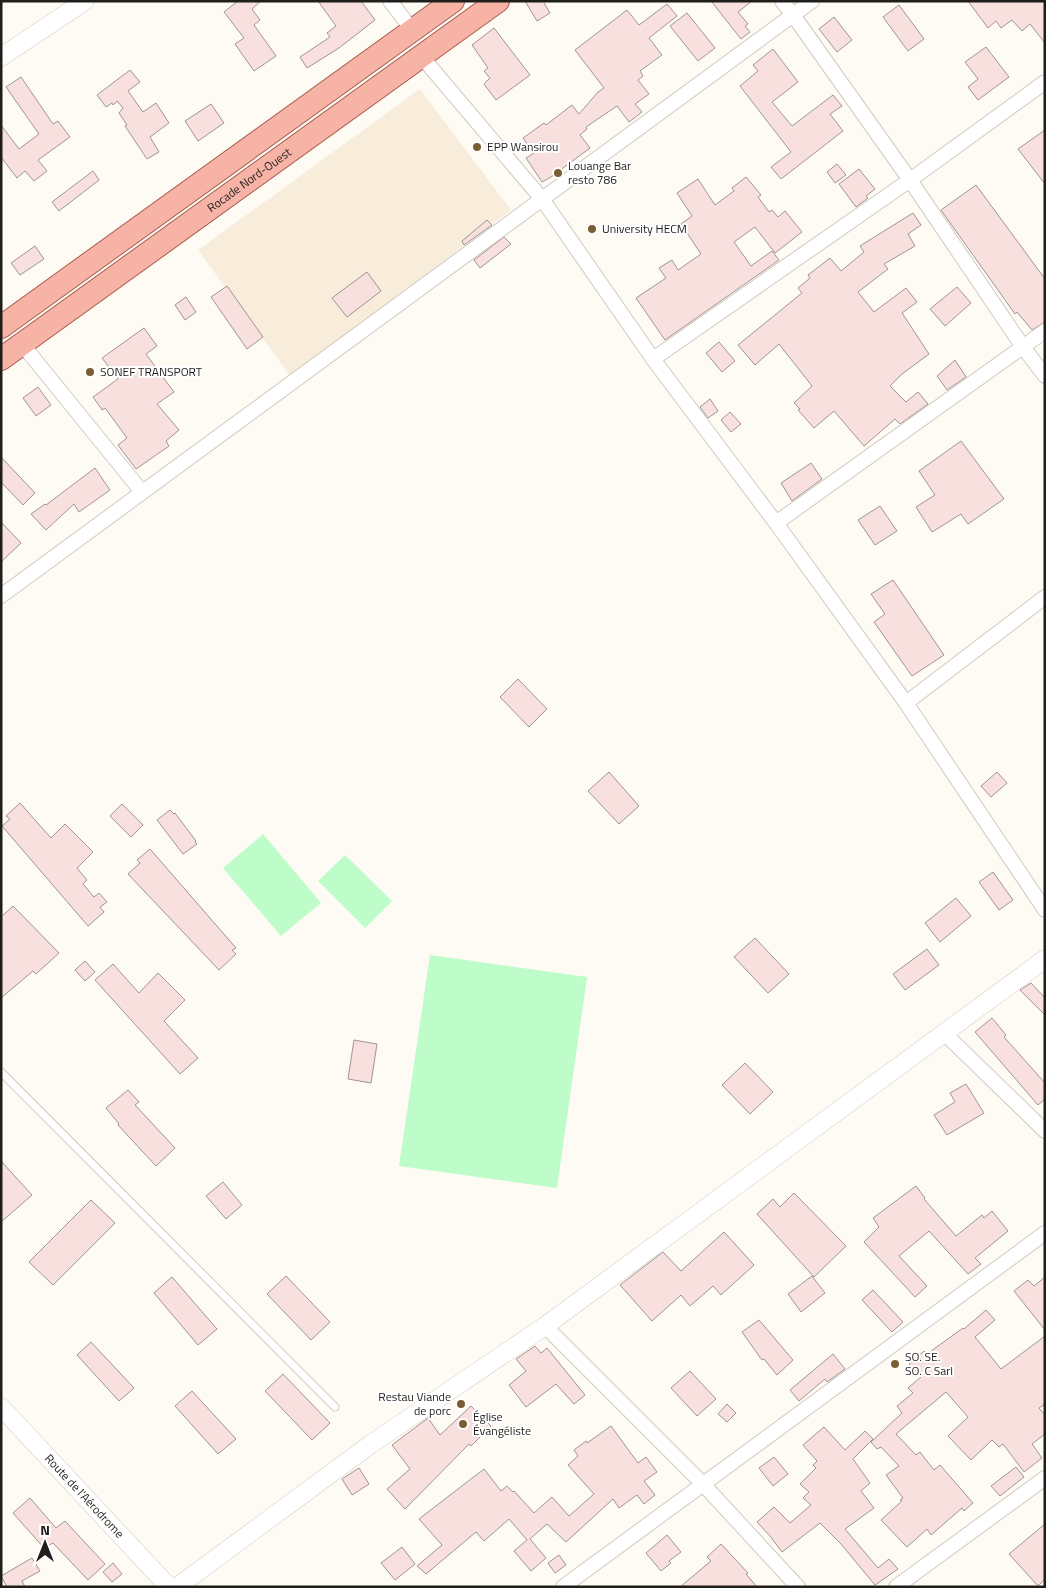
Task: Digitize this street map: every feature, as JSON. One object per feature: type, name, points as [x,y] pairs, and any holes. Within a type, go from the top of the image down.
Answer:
[{"type":"main road","points":[[1,326],[453,1]]},
{"type":"main road","name":"Rocade Nord-Ouest","points":[[1,359],[498,1]]},
{"type":"street","points":[[1,57],[84,1]]},
{"type":"street","points":[[390,1],[413,30]]},
{"type":"street","points":[[782,1],[910,180],[1023,347],[1045,376]]},
{"type":"street","points":[[1,596],[812,1]]},
{"type":"street","points":[[422,57],[542,199],[653,359],[776,523],[906,703],[1045,910]]},
{"type":"street","points":[[653,359],[910,180],[1045,82]]},
{"type":"street","points":[[776,523],[1045,331]]},
{"type":"street","points":[[22,344],[142,492]]},
{"type":"street","points":[[906,703],[1045,597]]},
{"type":"street","points":[[177,1587],[371,1444],[545,1326],[1045,959]]},
{"type":"street","points":[[944,1034],[1045,1131]]},
{"type":"street","points":[[563,1587],[1045,1233]]},
{"type":"street","points":[[545,1326],[703,1484],[798,1587]]},
{"type":"street","name":"Route de l'Aérodrome","points":[[1,1407],[168,1587]]},
{"type":"street","points":[[896,1587],[1045,1478]]},
{"type":"lane","points":[[1,1072],[335,1407]]},
{"type":"shaded area","points":[[420,89],[511,210],[291,377],[198,250]]},
{"type":"green space","points":[[263,834],[321,903],[281,936],[223,868]]},
{"type":"green space","points":[[345,855],[392,901],[365,928],[318,881]]},
{"type":"green space","points":[[430,955],[587,977],[557,1188],[399,1166]]},
{"type":"building","points":[[238,1],[261,1],[252,9],[260,20],[254,25],[276,56],[254,71],[235,44],[244,38],[224,12]]},
{"type":"building","points":[[318,1],[361,1],[375,20],[339,48],[307,68],[300,57],[330,37],[327,33],[336,26]]},
{"type":"building","points":[[525,1],[543,1],[550,13],[537,21]]},
{"type":"building","points":[[711,1],[752,1],[738,12],[748,24],[745,26],[750,32],[741,39]]},
{"type":"building","points":[[968,1],[1045,1],[1045,43],[1030,24],[1022,31],[1012,20],[1001,28],[996,21],[988,28]]},
{"type":"building","points":[[667,4],[677,16],[649,38],[662,55],[640,71],[643,76],[638,80],[649,94],[635,104],[642,112],[629,122],[617,106],[586,127],[587,129],[580,135],[590,148],[542,182],[526,158],[534,153],[523,138],[544,123],[546,125],[572,105],[579,114],[598,92],[604,88],[575,50],[627,10],[639,25]]},
{"type":"building","points":[[899,5],[924,39],[908,51],[883,17]]},
{"type":"building","points":[[687,13],[715,48],[698,61],[670,26]]},
{"type":"building","points":[[834,17],[852,40],[837,52],[819,29]]},
{"type":"building","points":[[494,28],[530,75],[496,100],[484,84],[490,78],[484,71],[488,68],[472,45]]},
{"type":"building","points":[[986,47],[1009,77],[978,100],[968,87],[978,79],[965,62]]},
{"type":"building","points":[[773,49],[798,82],[772,102],[792,126],[833,95],[842,106],[830,114],[843,131],[781,179],[771,167],[791,152],[740,86],[758,71],[753,65]]},
{"type":"building","points":[[130,70],[140,82],[128,91],[143,112],[156,103],[169,123],[150,137],[159,152],[147,159],[125,126],[127,125],[119,113],[123,108],[117,101],[113,105],[112,103],[106,107],[97,95]]},
{"type":"building","points":[[21,77],[53,124],[58,121],[70,137],[38,160],[47,171],[34,181],[25,171],[17,178],[1,157],[1,125],[19,149],[39,134],[6,87]]},
{"type":"building","points":[[211,104],[224,123],[198,141],[185,121]]},
{"type":"building","points":[[1045,130],[1045,184],[1018,149]]},
{"type":"building","points":[[837,164],[846,175],[835,183],[827,172]]},
{"type":"building","points":[[859,169],[875,189],[866,196],[868,198],[856,207],[839,184]]},
{"type":"building","points":[[93,171],[99,180],[59,211],[52,202]]},
{"type":"building","points":[[746,177],[761,195],[758,197],[769,212],[772,210],[778,217],[785,211],[802,232],[775,253],[755,227],[734,242],[751,266],[772,251],[779,260],[665,340],[636,298],[666,278],[659,268],[672,260],[678,270],[701,254],[681,224],[692,216],[677,193],[698,179],[715,205],[734,191],[732,188]]},
{"type":"building","points":[[976,185],[1045,279],[1045,322],[1032,330],[1017,312],[1015,314],[941,210]]},
{"type":"building","points":[[913,213],[921,225],[908,234],[915,246],[884,264],[888,269],[858,292],[874,312],[906,288],[917,302],[902,313],[929,354],[902,374],[890,386],[906,402],[918,392],[928,404],[900,424],[895,419],[864,446],[834,411],[814,428],[798,410],[800,409],[794,403],[812,386],[779,344],[755,365],[738,345],[802,293],[798,288],[810,278],[808,275],[830,258],[841,271],[864,252],[860,246]]},
{"type":"building","points":[[487,220],[492,225],[464,245],[462,241]]},
{"type":"building","points":[[504,237],[511,244],[480,268],[474,260]]},
{"type":"building","points":[[35,246],[44,259],[20,275],[11,263]]},
{"type":"building","points":[[367,272],[381,291],[347,317],[332,298]]},
{"type":"building","points":[[227,286],[263,337],[247,349],[211,297]]},
{"type":"building","points":[[957,287],[971,303],[945,326],[930,309]]},
{"type":"building","points":[[186,297],[196,312],[185,320],[175,305]]},
{"type":"building","points":[[144,328],[157,346],[146,354],[174,392],[157,404],[179,430],[166,441],[169,446],[136,469],[118,445],[127,438],[105,408],[102,410],[93,397],[118,379],[102,358]]},
{"type":"building","points":[[719,342],[735,361],[722,372],[706,353]]},
{"type":"building","points":[[955,360],[966,377],[947,390],[937,376]]},
{"type":"building","points":[[38,387],[51,405],[36,416],[23,398]]},
{"type":"building","points":[[710,399],[718,411],[708,418],[700,407]]},
{"type":"building","points":[[730,412],[741,424],[731,432],[721,420]]},
{"type":"building","points":[[961,441],[1004,499],[968,524],[961,514],[932,532],[916,507],[935,495],[919,471]]},
{"type":"building","points":[[1,457],[35,493],[23,505],[1,482]]},
{"type":"building","points":[[811,463],[822,479],[792,501],[781,483]]},
{"type":"building","points":[[95,468],[110,490],[79,512],[74,504],[46,530],[31,514]]},
{"type":"building","points":[[880,506],[897,531],[875,545],[858,520]]},
{"type":"building","points":[[1,522],[21,543],[1,562]]},
{"type":"building","points":[[893,580],[944,655],[912,676],[874,622],[885,614],[871,594]]},
{"type":"building","points":[[518,679],[547,709],[529,727],[500,697]]},
{"type":"building","points":[[609,772],[639,806],[619,824],[588,791]]},
{"type":"building","points":[[997,772],[1007,783],[991,797],[981,786]]},
{"type":"building","points":[[20,803],[51,838],[65,824],[93,852],[77,868],[87,880],[83,884],[94,897],[99,893],[107,902],[100,907],[104,912],[88,926],[2,826],[10,819],[6,816]]},
{"type":"building","points":[[122,804],[143,825],[131,837],[110,816]]},
{"type":"building","points":[[170,810],[175,813],[197,844],[183,854],[157,820]]},
{"type":"building","points":[[150,849],[236,948],[232,950],[236,954],[219,970],[128,874],[140,863],[137,860]]},
{"type":"building","points":[[993,872],[1013,900],[999,910],[979,882]]},
{"type":"building","points":[[956,898],[971,916],[940,942],[925,923]]},
{"type":"building","points":[[13,906],[59,953],[36,974],[33,971],[1,998],[1,917]]},
{"type":"building","points":[[755,938],[789,974],[768,993],[734,957]]},
{"type":"building","points":[[927,949],[939,965],[905,990],[893,974]]},
{"type":"building","points":[[85,961],[95,972],[85,981],[75,970]]},
{"type":"building","points":[[113,964],[139,993],[158,973],[185,1000],[164,1021],[198,1058],[180,1074],[95,980]]},
{"type":"building","points":[[1031,983],[1045,998],[1045,1015],[1020,990]]},
{"type":"building","points":[[992,1018],[1006,1035],[1004,1037],[1045,1083],[1045,1099],[1038,1105],[975,1032]]},
{"type":"building","points":[[354,1040],[377,1044],[371,1083],[348,1079]]},
{"type":"building","points":[[745,1063],[773,1092],[750,1114],[722,1085]]},
{"type":"building","points":[[966,1084],[984,1113],[947,1135],[934,1115],[955,1102],[950,1093]]},
{"type":"building","points":[[128,1090],[139,1102],[135,1105],[175,1148],[156,1166],[118,1125],[106,1108]]},
{"type":"building","points":[[1,1161],[32,1195],[1,1222]]},
{"type":"building","points":[[223,1182],[242,1205],[226,1219],[206,1196]]},
{"type":"building","points":[[916,1186],[924,1199],[956,1236],[982,1215],[984,1218],[992,1211],[1008,1231],[975,1258],[981,1264],[968,1274],[929,1231],[899,1256],[927,1286],[915,1297],[864,1242],[879,1227],[873,1218]]},
{"type":"building","points":[[794,1193],[846,1246],[814,1277],[757,1214],[773,1199],[780,1207]]},
{"type":"building","points":[[91,1200],[115,1223],[53,1285],[29,1262]]},
{"type":"building","points":[[724,1232],[754,1265],[721,1295],[713,1286],[690,1306],[681,1295],[652,1321],[620,1285],[663,1252],[681,1271]]},
{"type":"building","points":[[286,1276],[330,1322],[311,1340],[267,1294]]},
{"type":"building","points":[[812,1276],[825,1293],[801,1312],[788,1294]]},
{"type":"building","points":[[172,1277],[217,1329],[198,1345],[154,1293]]},
{"type":"building","points":[[1045,1277],[1045,1330],[1014,1291],[1028,1280],[1034,1286]]},
{"type":"building","points":[[873,1290],[903,1322],[892,1332],[862,1300]]},
{"type":"building","points":[[986,1310],[995,1320],[975,1337],[1001,1369],[1045,1336],[1045,1404],[1039,1408],[1045,1415],[1045,1434],[1032,1444],[1042,1458],[1024,1472],[1003,1444],[999,1447],[992,1440],[971,1460],[948,1436],[968,1417],[946,1392],[896,1434],[916,1455],[920,1452],[934,1470],[940,1465],[973,1503],[964,1511],[962,1508],[931,1535],[927,1529],[907,1547],[881,1520],[903,1498],[886,1475],[899,1466],[881,1447],[877,1449],[871,1442],[902,1413],[897,1406],[913,1393],[908,1388],[921,1377],[909,1364],[924,1351],[927,1354],[964,1329]]},
{"type":"building","points":[[759,1320],[793,1360],[777,1375],[764,1359],[762,1360],[742,1332]]},
{"type":"building","points":[[91,1342],[134,1388],[119,1401],[77,1355]]},
{"type":"building","points":[[535,1346],[541,1353],[547,1348],[585,1395],[574,1404],[556,1384],[526,1407],[509,1385],[526,1371],[516,1359]]},
{"type":"building","points":[[833,1354],[845,1369],[827,1382],[825,1379],[799,1401],[790,1390]]},
{"type":"building","points":[[690,1371],[716,1399],[697,1416],[671,1388]]},
{"type":"building","points":[[283,1374],[330,1423],[312,1440],[265,1391]]},
{"type":"building","points":[[192,1391],[236,1439],[218,1454],[175,1406]]},
{"type":"building","points":[[727,1404],[736,1413],[727,1422],[718,1414]]},
{"type":"building","points":[[471,1406],[491,1426],[471,1446],[469,1444],[405,1509],[387,1489],[410,1469],[392,1445],[428,1418],[440,1435]]},
{"type":"building","points":[[611,1426],[638,1463],[646,1457],[657,1472],[644,1481],[655,1495],[644,1504],[637,1495],[619,1508],[613,1499],[566,1542],[547,1524],[530,1539],[546,1558],[531,1571],[514,1551],[527,1540],[509,1519],[484,1541],[476,1532],[426,1574],[417,1566],[442,1545],[419,1519],[484,1469],[501,1491],[507,1486],[534,1513],[552,1497],[569,1516],[594,1494],[568,1465],[578,1456],[574,1450]]},
{"type":"building","points":[[824,1427],[845,1450],[865,1431],[873,1439],[853,1459],[870,1483],[861,1491],[874,1508],[845,1529],[878,1568],[889,1559],[898,1569],[875,1585],[841,1544],[820,1523],[782,1552],[757,1522],[774,1507],[790,1523],[811,1505],[803,1498],[809,1492],[800,1484],[816,1468],[813,1465],[817,1461],[803,1445]]},
{"type":"building","points":[[774,1457],[788,1474],[773,1486],[759,1468]]},
{"type":"building","points":[[1016,1467],[1024,1477],[1000,1496],[991,1486]]},
{"type":"building","points":[[359,1468],[369,1484],[352,1495],[342,1479]]},
{"type":"building","points":[[30,1498],[56,1528],[65,1521],[105,1564],[88,1580],[53,1543],[44,1548],[13,1513]]},
{"type":"building","points":[[1045,1524],[1045,1579],[1038,1586],[1009,1554]]},
{"type":"building","points":[[667,1535],[681,1552],[669,1561],[671,1563],[661,1571],[646,1553]]},
{"type":"building","points":[[721,1544],[748,1573],[746,1574],[757,1587],[680,1587],[711,1561],[707,1557]]},
{"type":"building","points":[[402,1547],[415,1564],[395,1580],[381,1563]]},
{"type":"building","points":[[559,1555],[566,1565],[555,1573],[548,1563]]},
{"type":"building","points":[[32,1558],[40,1571],[22,1581],[25,1587],[7,1587],[1,1576]]},
{"type":"building","points":[[113,1563],[122,1574],[112,1582],[103,1572]]},
{"type":"place","name":"EPP Wansirou","points":[[477,147]]},
{"type":"place","name":"Louange Bar resto 786","points":[[558,173]]},
{"type":"place","name":"University HECM","points":[[592,229]]},
{"type":"place","name":"SONEF TRANSPORT","points":[[90,372]]},
{"type":"place","name":"SO. SE. SO. C Sarl","points":[[895,1364]]},
{"type":"place","name":"Restau Viande de porc","points":[[461,1404]]},
{"type":"place","name":"Église Évangéliste","points":[[463,1424]]}]
